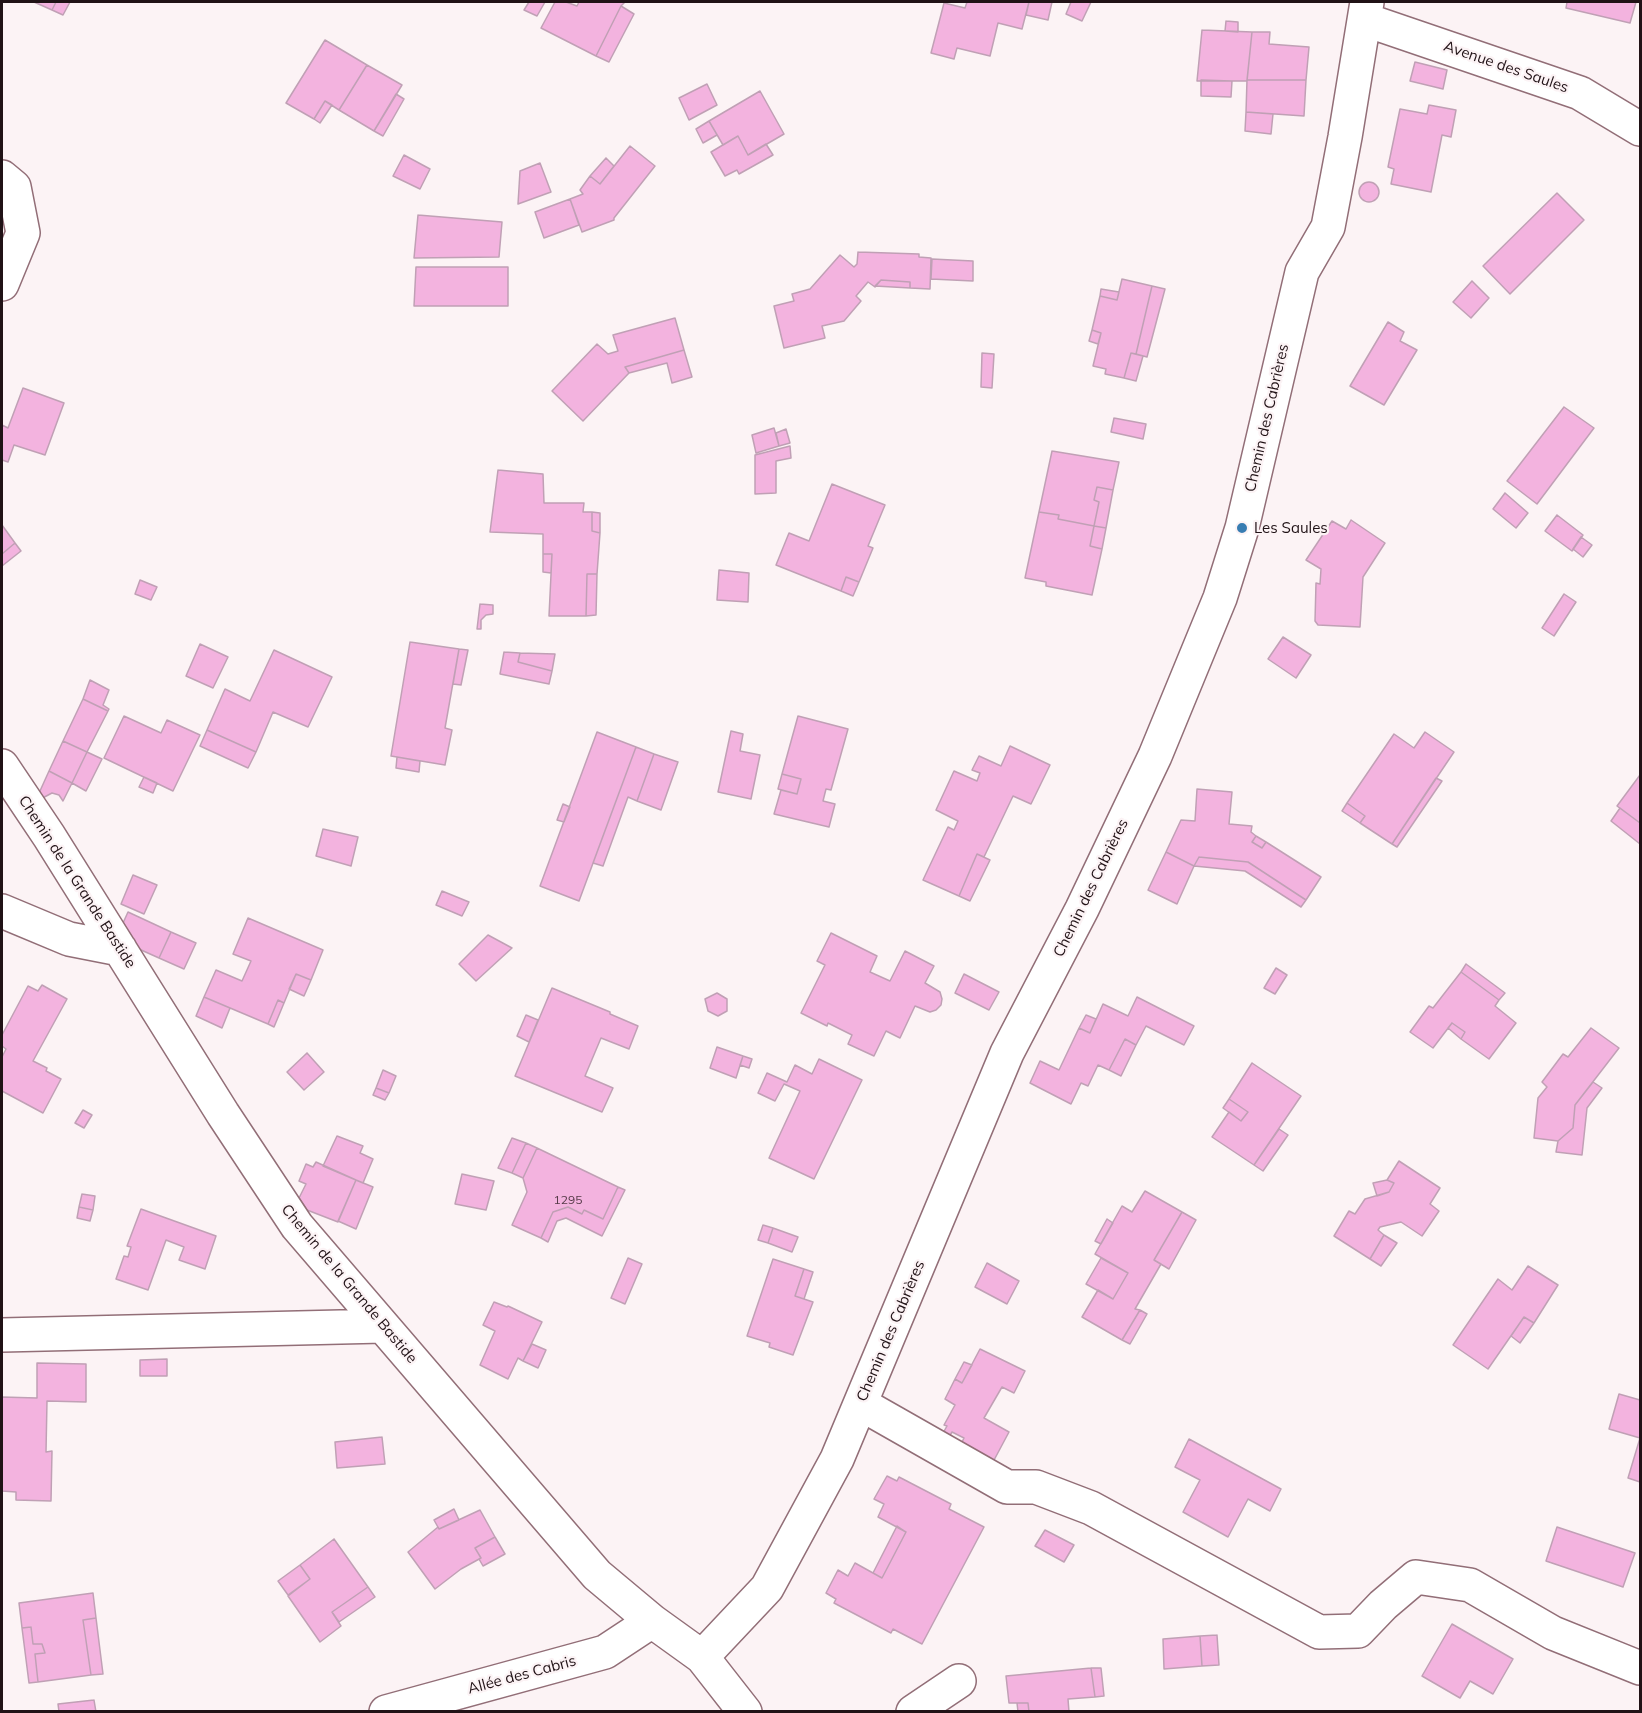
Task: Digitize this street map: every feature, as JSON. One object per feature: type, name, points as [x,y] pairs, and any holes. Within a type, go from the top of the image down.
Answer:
[{"type":"street","name":"Avenue des Saules","points":[[1366,11],[1580,93],[1641,129]]},
{"type":"street","name":"Chemin des Cabrières","points":[[702,1657],[767,1588],[837,1459],[1007,1053],[1082,909],[1155,756],[1220,598],[1242,528],[1302,272],[1328,227],[1366,11]]},
{"type":"street","points":[[2,177],[14,187],[23,233],[2,284]]},
{"type":"street","name":"Chemin de la Grande Bastide","points":[[2,766],[49,836],[223,1114],[297,1226],[597,1575],[652,1621],[702,1657]]},
{"type":"street","points":[[2,911],[69,939],[120,949]]},
{"type":"street","points":[[2,1335],[383,1326]]},
{"type":"street","points":[[861,1404],[1007,1487],[1036,1487],[1091,1508],[1318,1632],[1358,1631],[1383,1605],[1416,1577],[1470,1585],[1553,1633],[1641,1668]]},
{"type":"street","name":"Allée des Cabris","points":[[386,1712],[605,1652],[652,1621]]},
{"type":"street","points":[[702,1657],[744,1712]]},
{"type":"street","points":[[913,1712],[959,1681]]},
{"type":"building","points":[[34,2],[56,2],[52,10]]},
{"type":"building","points":[[56,2],[70,2],[63,15],[52,10]]},
{"type":"building","points":[[529,2],[545,2],[537,16],[524,10]]},
{"type":"building","points":[[555,2],[566,2],[577,6],[579,2],[625,2],[596,56],[541,28]]},
{"type":"building","points":[[967,2],[1029,2],[1022,29],[998,23],[990,56],[957,48],[954,59],[931,53],[944,3],[965,8]]},
{"type":"building","points":[[1029,2],[1052,2],[1048,20],[1026,15]]},
{"type":"building","points":[[1071,2],[1091,2],[1082,21],[1066,14]]},
{"type":"building","points":[[1567,2],[1636,2],[1630,23],[1566,8]]},
{"type":"building","points":[[621,6],[634,14],[609,62],[596,56]]},
{"type":"building","points":[[1226,21],[1238,22],[1238,32],[1225,31]]},
{"type":"building","points":[[1202,30],[1252,32],[1247,81],[1197,81]]},
{"type":"building","points":[[1252,32],[1270,32],[1269,44],[1309,47],[1306,80],[1247,80]]},
{"type":"building","points":[[325,40],[367,65],[339,110],[325,101],[314,119],[286,103]]},
{"type":"building","points":[[1415,62],[1447,70],[1443,89],[1410,81]]},
{"type":"building","points":[[367,65],[402,85],[374,131],[339,110]]},
{"type":"building","points":[[1201,80],[1232,81],[1231,97],[1201,96]]},
{"type":"building","points":[[1247,80],[1306,80],[1304,116],[1246,112]]},
{"type":"building","points":[[707,84],[717,105],[689,120],[679,98]]},
{"type":"building","points":[[760,91],[784,134],[748,155],[738,136],[723,145],[709,121]]},
{"type":"building","points":[[396,94],[404,99],[383,136],[374,131]]},
{"type":"building","points":[[325,101],[332,105],[320,123],[314,119]]},
{"type":"building","points":[[1429,105],[1456,110],[1451,137],[1442,135],[1431,192],[1391,184],[1394,169],[1388,167],[1400,109],[1427,114]]},
{"type":"building","points":[[1246,112],[1273,114],[1271,134],[1245,131]]},
{"type":"building","points":[[709,121],[717,135],[703,143],[696,129]]},
{"type":"building","points":[[738,136],[748,155],[766,144],[773,155],[739,174],[737,170],[725,176],[711,152]]},
{"type":"building","points":[[630,146],[655,166],[614,220],[582,232],[570,199],[583,194],[580,190],[590,176],[600,184]]},
{"type":"building","points":[[404,155],[430,169],[420,189],[393,176]]},
{"type":"building","points":[[606,158],[614,166],[600,184],[590,176]]},
{"type":"building","points":[[540,163],[551,192],[518,204],[520,171]]},
{"type":"building","points":[[1369,182],[1376,185],[1379,192],[1376,199],[1369,202],[1362,199],[1359,192],[1362,185]]},
{"type":"building","points":[[1557,193],[1584,220],[1510,294],[1483,266]]},
{"type":"building","points":[[570,199],[579,225],[544,238],[535,212]]},
{"type":"building","points":[[418,215],[502,222],[499,257],[414,258]]},
{"type":"building","points":[[858,252],[919,254],[919,257],[931,258],[930,289],[910,288],[910,282],[881,280],[875,287],[868,282],[856,296],[861,301],[844,321],[822,326],[825,338],[784,348],[774,306],[794,301],[792,294],[810,289],[840,255],[854,267],[857,264]]},
{"type":"building","points":[[932,259],[973,261],[973,281],[931,279]]},
{"type":"building","points":[[416,267],[508,267],[508,306],[414,306]]},
{"type":"building","points":[[1122,279],[1152,286],[1136,354],[1131,353],[1124,378],[1105,374],[1106,369],[1093,366],[1101,333],[1092,330],[1100,296],[1117,300]]},
{"type":"building","points":[[881,280],[910,282],[910,288],[875,286]]},
{"type":"building","points":[[1472,281],[1489,298],[1471,318],[1453,302]]},
{"type":"building","points":[[1152,286],[1165,289],[1147,357],[1136,354]]},
{"type":"building","points":[[1101,289],[1119,292],[1117,300],[1100,296]]},
{"type":"building","points":[[675,318],[684,350],[625,367],[629,373],[583,421],[552,391],[597,344],[608,354],[618,351],[613,335]]},
{"type":"building","points":[[1388,322],[1404,332],[1400,341],[1417,350],[1384,405],[1350,386]]},
{"type":"building","points":[[1092,330],[1101,333],[1098,344],[1089,341]]},
{"type":"building","points":[[684,350],[692,377],[672,383],[667,363],[629,373],[625,367]]},
{"type":"building","points":[[982,353],[994,354],[992,388],[981,387]]},
{"type":"building","points":[[1131,353],[1143,356],[1136,381],[1124,378]]},
{"type":"building","points":[[23,388],[64,403],[45,455],[14,445],[8,462],[2,460],[2,425],[8,428]]},
{"type":"building","points":[[1564,407],[1594,428],[1537,504],[1507,481]]},
{"type":"building","points":[[1114,418],[1146,424],[1143,439],[1111,432]]},
{"type":"building","points":[[774,428],[779,446],[756,453],[752,435]]},
{"type":"building","points":[[786,429],[790,443],[779,446],[776,433]]},
{"type":"building","points":[[790,446],[791,458],[776,461],[776,493],[755,494],[755,455]]},
{"type":"building","points":[[1052,451],[1119,462],[1113,490],[1097,487],[1094,500],[1099,502],[1094,526],[1058,519],[1059,515],[1039,512]]},
{"type":"building","points":[[498,470],[543,474],[544,503],[584,503],[583,512],[592,512],[592,531],[600,533],[597,574],[587,574],[586,616],[549,616],[552,554],[543,554],[543,534],[490,532]]},
{"type":"building","points":[[832,484],[885,505],[868,546],[873,548],[859,582],[846,577],[841,591],[776,565],[789,533],[809,541]]},
{"type":"building","points":[[1097,487],[1113,490],[1106,528],[1094,526],[1099,502],[1094,500]]},
{"type":"building","points":[[1505,493],[1528,513],[1516,528],[1493,509]]},
{"type":"building","points":[[592,512],[600,513],[600,533],[592,531]]},
{"type":"building","points":[[1039,512],[1059,515],[1058,519],[1094,526],[1090,546],[1102,549],[1092,595],[1046,586],[1046,582],[1025,578]]},
{"type":"building","points":[[1557,515],[1583,535],[1572,551],[1545,531]]},
{"type":"building","points":[[1351,520],[1385,543],[1363,577],[1360,627],[1318,625],[1315,621],[1316,583],[1320,584],[1321,569],[1306,560],[1332,521],[1346,529]]},
{"type":"building","points":[[2,525],[15,543],[2,554]]},
{"type":"building","points":[[1094,526],[1106,528],[1102,549],[1090,546]]},
{"type":"building","points":[[1581,537],[1592,545],[1583,557],[1573,549]]},
{"type":"building","points":[[15,543],[21,551],[2,566],[2,554]]},
{"type":"building","points":[[543,554],[552,554],[551,573],[543,572]]},
{"type":"building","points":[[719,570],[749,573],[748,602],[717,600]]},
{"type":"building","points":[[587,574],[597,574],[596,615],[586,616]]},
{"type":"building","points":[[846,577],[859,582],[853,596],[841,591]]},
{"type":"building","points":[[140,580],[157,587],[151,600],[135,594]]},
{"type":"building","points":[[1564,594],[1576,602],[1554,636],[1542,628]]},
{"type":"building","points":[[480,604],[493,605],[493,614],[486,615],[481,620],[481,629],[477,629]]},
{"type":"building","points":[[1283,637],[1311,655],[1296,678],[1268,659]]},
{"type":"building","points":[[410,642],[459,649],[445,728],[452,730],[445,765],[391,756]]},
{"type":"building","points":[[200,644],[228,657],[213,688],[186,676]]},
{"type":"building","points":[[459,649],[468,650],[461,685],[453,684]]},
{"type":"building","points":[[274,650],[332,677],[308,727],[273,712],[256,752],[207,730],[225,689],[250,701]]},
{"type":"building","points":[[504,652],[520,653],[518,662],[552,671],[549,684],[500,674]]},
{"type":"building","points":[[520,653],[555,654],[552,671],[518,662]]},
{"type":"building","points":[[90,680],[109,690],[103,705],[109,709],[108,711],[83,699]]},
{"type":"building","points":[[83,699],[108,711],[87,752],[63,741]]},
{"type":"building","points":[[124,716],[161,733],[167,720],[200,735],[173,791],[104,758]]},
{"type":"building","points":[[798,716],[848,729],[831,790],[826,789],[823,801],[835,804],[829,827],[774,814],[781,790],[797,794],[801,779],[782,774]]},
{"type":"building","points":[[207,730],[256,752],[248,768],[200,746]]},
{"type":"building","points":[[731,731],[743,734],[740,751],[760,755],[751,799],[718,792]]},
{"type":"building","points":[[597,732],[636,747],[579,901],[540,886]]},
{"type":"building","points":[[1425,732],[1454,752],[1392,844],[1360,823],[1365,816],[1347,803],[1394,734],[1414,748]]},
{"type":"building","points":[[63,741],[87,752],[72,783],[49,771]]},
{"type":"building","points":[[1010,746],[1050,765],[1031,804],[1013,796],[984,857],[977,854],[959,896],[923,880],[948,827],[954,830],[958,821],[936,810],[954,771],[977,781],[980,773],[972,770],[979,756],[1001,766]]},
{"type":"building","points":[[636,747],[654,754],[637,801],[628,797],[603,866],[593,863]]},
{"type":"building","points":[[87,752],[102,759],[86,791],[72,783]]},
{"type":"building","points":[[654,754],[678,762],[661,810],[637,801]]},
{"type":"building","points":[[397,757],[420,761],[419,772],[396,768]]},
{"type":"building","points":[[49,771],[72,783],[63,801],[59,795],[52,793],[35,802]]},
{"type":"building","points":[[782,774],[801,779],[797,794],[778,789]]},
{"type":"building","points":[[1640,775],[1640,823],[1617,806]]},
{"type":"building","points":[[144,777],[157,783],[153,793],[139,787]]},
{"type":"building","points":[[1436,778],[1442,781],[1397,847],[1392,844]]},
{"type":"building","points":[[1197,789],[1232,792],[1229,824],[1252,826],[1251,832],[1256,836],[1252,842],[1262,848],[1266,842],[1321,877],[1306,900],[1248,862],[1199,857],[1194,866],[1166,852],[1181,820],[1195,821]]},
{"type":"building","points":[[1347,803],[1365,816],[1360,823],[1342,811]]},
{"type":"building","points":[[563,804],[570,807],[564,822],[557,820]]},
{"type":"building","points":[[1620,808],[1640,823],[1640,844],[1611,821]]},
{"type":"building","points":[[323,829],[358,837],[351,866],[316,856]]},
{"type":"building","points":[[1256,836],[1266,842],[1262,848],[1252,842]]},
{"type":"building","points":[[1166,852],[1194,866],[1177,904],[1148,890]]},
{"type":"building","points":[[977,854],[990,860],[970,901],[959,896]]},
{"type":"building","points":[[1199,857],[1248,862],[1306,900],[1301,907],[1245,871],[1194,866]]},
{"type":"building","points":[[133,875],[157,885],[144,914],[121,904]]},
{"type":"building","points":[[442,891],[469,902],[462,916],[436,905]]},
{"type":"building","points":[[128,912],[171,932],[159,958],[130,945],[123,923]]},
{"type":"building","points":[[248,918],[323,950],[311,980],[296,974],[284,1003],[278,1000],[268,1024],[204,997],[216,970],[242,981],[251,961],[233,954]]},
{"type":"building","points":[[171,932],[196,943],[184,969],[159,958]]},
{"type":"building","points":[[831,933],[877,956],[870,972],[890,981],[905,951],[934,966],[925,983],[940,992],[941,1005],[930,1012],[915,1006],[900,1038],[886,1031],[874,1056],[848,1044],[852,1035],[801,1013],[825,965],[817,961]]},
{"type":"building","points":[[488,935],[512,948],[476,981],[459,964]]},
{"type":"building","points":[[1466,964],[1505,993],[1499,1000],[1461,972]]},
{"type":"building","points":[[1276,968],[1287,975],[1275,994],[1264,988]]},
{"type":"building","points":[[1461,972],[1499,1000],[1495,1006],[1516,1023],[1489,1059],[1461,1039],[1465,1032],[1452,1023],[1433,1048],[1410,1032],[1429,1006],[1433,1008]]},
{"type":"building","points":[[296,974],[311,980],[304,996],[289,989]]},
{"type":"building","points":[[964,974],[999,992],[989,1010],[955,993]]},
{"type":"building","points":[[42,985],[67,999],[33,1061],[61,1079],[43,1113],[2,1091],[2,1057],[6,1049],[2,1046],[2,1035],[28,986],[38,991]]},
{"type":"building","points":[[552,988],[638,1026],[629,1049],[601,1038],[585,1076],[613,1088],[602,1112],[515,1076]]},
{"type":"building","points":[[717,993],[727,999],[727,1011],[718,1016],[708,1011],[705,999]]},
{"type":"building","points":[[204,997],[230,1008],[222,1028],[196,1016]]},
{"type":"building","points":[[1137,997],[1194,1026],[1184,1045],[1146,1026],[1136,1045],[1125,1039],[1109,1070],[1098,1065],[1088,1086],[1081,1083],[1071,1104],[1030,1083],[1040,1061],[1059,1070],[1079,1028],[1090,1033],[1103,1004],[1128,1016]]},
{"type":"building","points":[[278,1000],[284,1003],[274,1027],[268,1024]]},
{"type":"building","points":[[526,1015],[538,1020],[529,1042],[517,1036]]},
{"type":"building","points":[[1086,1015],[1096,1019],[1090,1033],[1079,1028]]},
{"type":"building","points":[[1452,1023],[1465,1032],[1461,1039],[1448,1028]]},
{"type":"building","points":[[1591,1028],[1619,1048],[1575,1105],[1573,1128],[1558,1141],[1534,1138],[1538,1098],[1547,1087],[1542,1082],[1563,1054],[1568,1057]]},
{"type":"building","points":[[1125,1039],[1136,1045],[1121,1076],[1109,1070]]},
{"type":"building","points":[[717,1047],[743,1056],[736,1078],[710,1068]]},
{"type":"building","points":[[307,1053],[324,1072],[304,1090],[287,1072]]},
{"type":"building","points":[[743,1056],[752,1059],[749,1068],[740,1065]]},
{"type":"building","points":[[819,1059],[862,1080],[814,1179],[769,1158],[800,1091],[784,1084],[775,1101],[758,1093],[767,1073],[787,1082],[795,1065],[812,1074]]},
{"type":"building","points":[[1252,1063],[1301,1096],[1254,1165],[1212,1137],[1229,1112],[1241,1121],[1248,1112],[1229,1099]]},
{"type":"building","points":[[383,1070],[396,1076],[389,1093],[376,1088]]},
{"type":"building","points":[[1593,1082],[1602,1088],[1587,1108],[1582,1155],[1556,1152],[1558,1141],[1573,1128],[1575,1105]]},
{"type":"building","points":[[376,1088],[389,1093],[385,1100],[373,1095]]},
{"type":"building","points":[[1229,1099],[1248,1112],[1241,1121],[1223,1108]]},
{"type":"building","points":[[83,1110],[92,1115],[84,1128],[75,1123]]},
{"type":"building","points":[[1279,1129],[1288,1135],[1263,1171],[1254,1165]]},
{"type":"building","points":[[337,1136],[363,1146],[360,1153],[373,1159],[363,1183],[323,1166]]},
{"type":"building","points":[[512,1138],[526,1143],[512,1173],[498,1168]]},
{"type":"building","points":[[526,1143],[537,1148],[523,1178],[512,1173]]},
{"type":"building","points":[[537,1148],[618,1187],[603,1219],[584,1210],[582,1214],[568,1207],[553,1212],[541,1238],[512,1225],[527,1192],[523,1178]]},
{"type":"building","points":[[1399,1161],[1440,1188],[1430,1204],[1439,1211],[1422,1236],[1401,1222],[1380,1227],[1378,1230],[1384,1235],[1370,1259],[1334,1236],[1349,1211],[1355,1214],[1365,1199],[1389,1192],[1394,1183],[1387,1180]]},
{"type":"building","points":[[316,1162],[356,1180],[338,1222],[307,1210],[299,1198],[306,1184],[299,1181],[306,1164],[313,1167]]},
{"type":"building","points":[[462,1174],[494,1181],[486,1210],[455,1204]]},
{"type":"building","points":[[356,1180],[373,1187],[356,1229],[338,1221]]},
{"type":"building","points":[[1387,1180],[1394,1183],[1389,1192],[1377,1196],[1373,1183]]},
{"type":"building","points":[[618,1187],[625,1190],[602,1236],[566,1218],[557,1221],[548,1242],[541,1238],[553,1212],[568,1207],[582,1214],[584,1210],[603,1219]]},
{"type":"building","points":[[1145,1191],[1182,1212],[1154,1260],[1161,1264],[1135,1309],[1140,1310],[1122,1340],[1082,1317],[1098,1290],[1113,1299],[1128,1273],[1095,1254],[1122,1206],[1132,1212]]},
{"type":"building","points":[[82,1194],[95,1196],[93,1210],[79,1207]]},
{"type":"building","points":[[79,1207],[93,1210],[90,1221],[77,1218]]},
{"type":"building","points":[[141,1209],[216,1236],[205,1269],[179,1260],[184,1247],[166,1240],[148,1290],[116,1279],[124,1256],[128,1257],[131,1247],[127,1246]]},
{"type":"building","points":[[1182,1212],[1196,1220],[1169,1269],[1154,1260]]},
{"type":"building","points":[[1107,1219],[1113,1223],[1101,1244],[1095,1241]]},
{"type":"building","points":[[763,1225],[773,1228],[768,1243],[758,1240]]},
{"type":"building","points":[[773,1228],[798,1237],[792,1252],[768,1243]]},
{"type":"building","points":[[1384,1235],[1397,1243],[1381,1266],[1370,1259]]},
{"type":"building","points":[[628,1258],[642,1264],[625,1304],[611,1298]]},
{"type":"building","points":[[1101,1258],[1128,1273],[1113,1299],[1086,1284]]},
{"type":"building","points":[[773,1259],[804,1269],[795,1296],[813,1302],[793,1355],[769,1347],[770,1343],[747,1336]]},
{"type":"building","points":[[987,1263],[1019,1281],[1007,1304],[975,1287]]},
{"type":"building","points":[[1528,1266],[1558,1285],[1534,1323],[1524,1317],[1488,1369],[1453,1345],[1498,1279],[1512,1290]]},
{"type":"building","points":[[804,1269],[813,1272],[804,1299],[795,1296]]},
{"type":"building","points":[[494,1302],[542,1322],[523,1361],[518,1358],[508,1379],[480,1365],[495,1331],[483,1325]]},
{"type":"building","points":[[1140,1310],[1147,1314],[1130,1344],[1122,1340]]},
{"type":"building","points":[[1524,1317],[1534,1323],[1520,1343],[1511,1336]]},
{"type":"building","points":[[532,1344],[546,1350],[538,1368],[523,1361]]},
{"type":"building","points":[[980,1349],[1025,1371],[1014,1393],[1002,1387],[984,1418],[1009,1432],[993,1462],[961,1444],[964,1438],[952,1432],[949,1437],[943,1433],[947,1426],[944,1425],[955,1405],[945,1399],[955,1379],[962,1383]]},
{"type":"building","points":[[167,1359],[167,1376],[140,1376],[140,1360]]},
{"type":"building","points":[[964,1362],[972,1365],[962,1383],[955,1379]]},
{"type":"building","points":[[37,1363],[86,1364],[86,1402],[47,1401],[46,1452],[52,1451],[51,1501],[16,1500],[16,1492],[2,1491],[2,1397],[37,1398]]},
{"type":"building","points":[[1619,1394],[1640,1400],[1640,1438],[1609,1429]]},
{"type":"building","points":[[382,1437],[385,1464],[337,1468],[335,1442]]},
{"type":"building","points":[[1640,1438],[1640,1482],[1628,1478]]},
{"type":"building","points":[[1189,1439],[1281,1489],[1270,1511],[1248,1499],[1228,1537],[1183,1512],[1200,1480],[1175,1467]]},
{"type":"building","points":[[887,1476],[897,1481],[899,1477],[951,1504],[949,1509],[984,1527],[922,1644],[893,1629],[891,1633],[834,1603],[836,1599],[826,1593],[838,1570],[848,1576],[855,1563],[882,1578],[906,1532],[878,1517],[884,1504],[874,1499]]},
{"type":"building","points":[[454,1509],[459,1520],[439,1529],[434,1520]]},
{"type":"building","points":[[480,1510],[495,1537],[475,1548],[481,1558],[461,1569],[435,1589],[408,1552],[438,1527],[439,1529]]},
{"type":"building","points":[[897,1526],[906,1532],[882,1578],[873,1573]]},
{"type":"building","points":[[1557,1527],[1635,1553],[1623,1587],[1546,1561]]},
{"type":"building","points":[[1045,1530],[1074,1545],[1064,1562],[1035,1546]]},
{"type":"building","points":[[495,1537],[505,1554],[483,1566],[475,1548]]},
{"type":"building","points":[[334,1539],[368,1587],[332,1612],[341,1626],[320,1642],[288,1596],[310,1579],[300,1565]]},
{"type":"building","points":[[300,1565],[310,1579],[288,1595],[278,1581]]},
{"type":"building","points":[[368,1587],[375,1597],[339,1622],[332,1612]]},
{"type":"building","points":[[93,1593],[96,1618],[83,1620],[91,1675],[38,1682],[35,1654],[45,1653],[42,1644],[33,1644],[31,1627],[22,1628],[19,1603]]},
{"type":"building","points":[[96,1618],[103,1674],[91,1675],[83,1620]]},
{"type":"building","points":[[1452,1624],[1513,1659],[1493,1694],[1470,1681],[1460,1698],[1422,1676]]},
{"type":"building","points":[[31,1627],[33,1644],[42,1644],[45,1653],[35,1654],[38,1682],[29,1683],[22,1628]]},
{"type":"building","points":[[1217,1635],[1219,1665],[1202,1666],[1200,1636]]},
{"type":"building","points":[[1200,1636],[1202,1666],[1164,1669],[1163,1639]]},
{"type":"building","points":[[1091,1668],[1095,1697],[1068,1699],[1069,1712],[1029,1712],[1028,1703],[1009,1703],[1006,1676]]},
{"type":"building","points":[[1091,1668],[1101,1668],[1104,1696],[1095,1697]]},
{"type":"building","points":[[94,1700],[96,1712],[59,1712],[58,1704]]},
{"type":"building","points":[[1017,1703],[1028,1703],[1029,1712],[1018,1712]]},
{"type":"place","name":"Les Saules","points":[[1242,528]]}]
